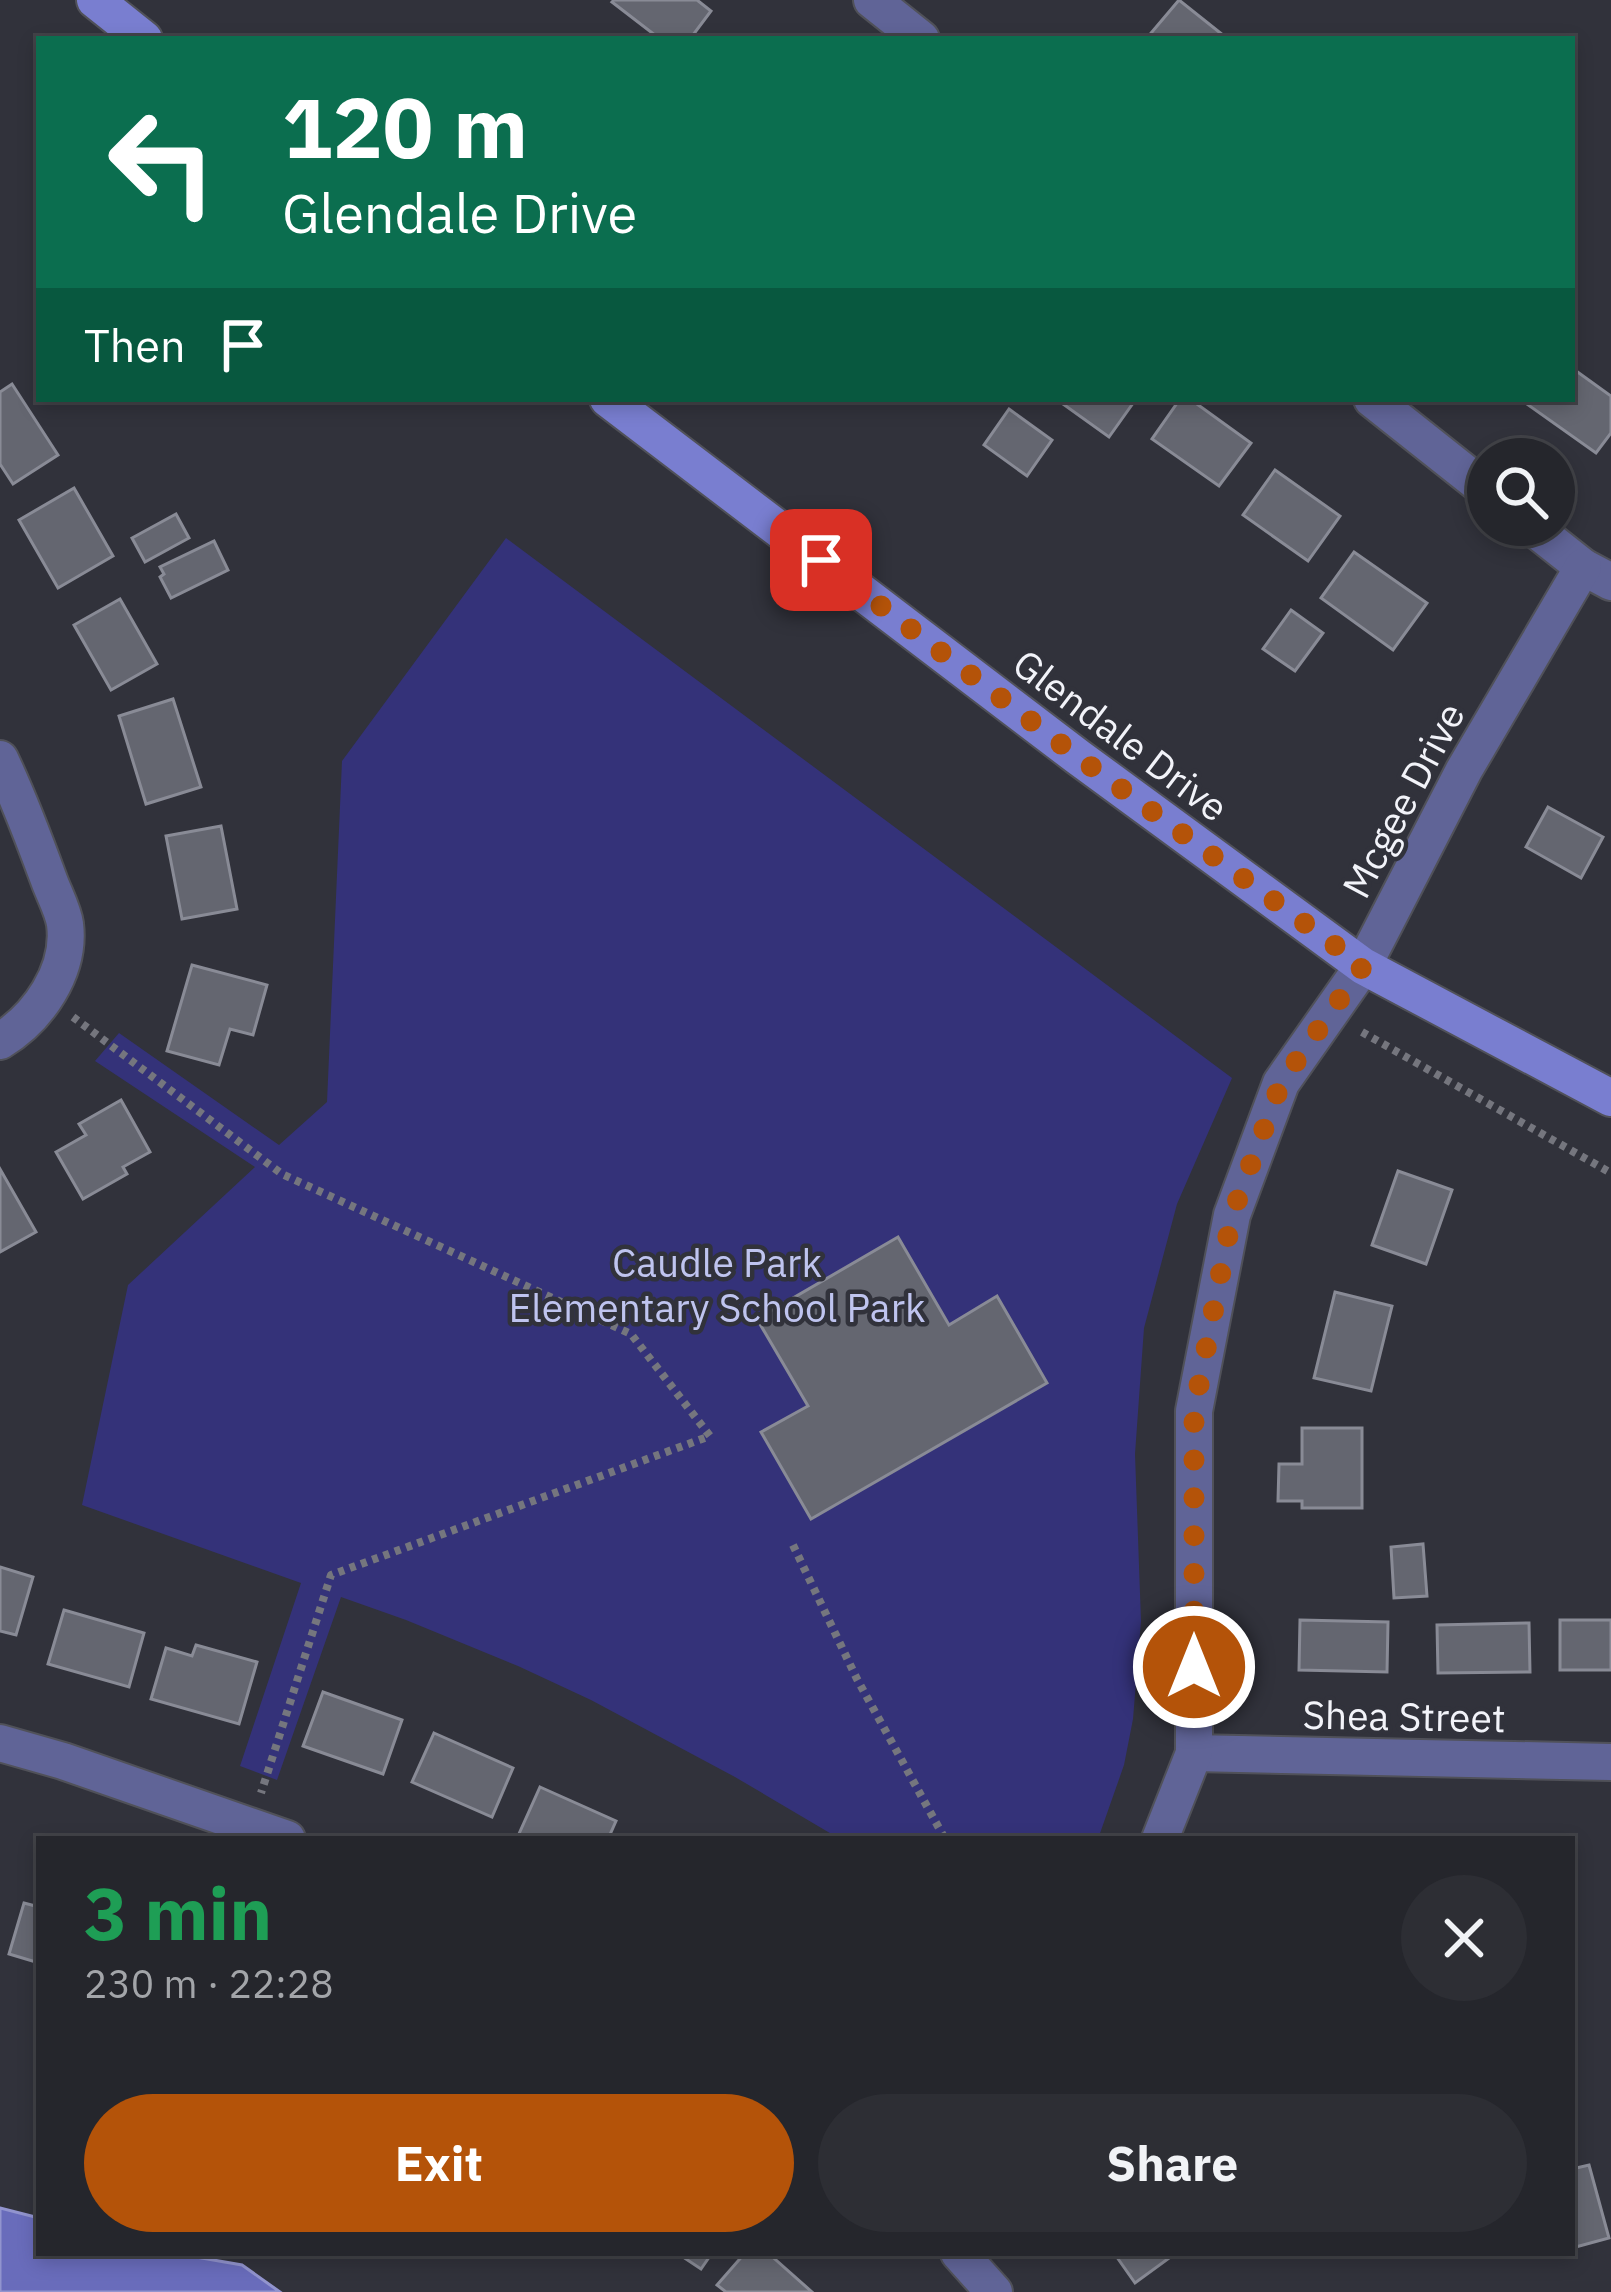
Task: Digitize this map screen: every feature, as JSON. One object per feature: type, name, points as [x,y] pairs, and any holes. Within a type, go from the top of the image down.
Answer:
[{"type":"main road","points":[[95,0],[140,36]]},
{"type":"main road","name":"Glendale Drive","points":[[612,402],[1078,757],[1363,966],[1611,1098]]},
{"type":"street","points":[[872,0],[917,36]]},
{"type":"street","points":[[1376,402],[1467,474]]},
{"type":"street","points":[[1558,546],[1597,575]]},
{"type":"street","name":"Mcgee Drive","points":[[1161,1836],[1194,1753],[1194,1411],[1232,1215],[1281,1083],[1363,966],[1464,770],[1597,575]]},
{"type":"street","points":[[0,759],[65,925],[61,965],[47,998],[17,1031],[0,1040]]},
{"type":"street","points":[[0,1743],[278,1836]]},
{"type":"street","name":"Shea Street","points":[[1194,1753],[1611,1762]]},
{"type":"street","points":[[962,2256],[994,2292]]},
{"type":"path","points":[[47,998],[282,1174],[631,1334],[710,1436],[331,1575],[250,1826]]},
{"type":"path","points":[[1330,1013],[1611,1173]]},
{"type":"path","points":[[793,1545],[857,1678],[943,1836]]},
{"type":"green space","name":"Caudle Park Elementary School Park","points":[[506,538],[1232,1078],[1177,1204],[1144,1328],[1135,1454],[1141,1621],[1133,1719],[1124,1765],[1099,1836],[835,1836],[591,1700],[518,1666],[341,1597],[277,1780],[240,1766],[301,1583],[82,1505],[128,1285],[255,1167],[95,1061],[119,1033],[279,1145],[327,1102],[342,761]]},
{"type":"water","points":[[0,2208],[36,2217],[36,2256],[190,2256],[242,2265],[280,2292],[0,2292]]},
{"type":"building","points":[[697,0],[711,11],[692,36],[656,36],[612,2]]},
{"type":"building","points":[[1179,0],[1224,36],[1149,36]]},
{"type":"building","points":[[1575,370],[1611,396],[1611,433],[1596,453],[1524,402],[1575,402]]},
{"type":"building","points":[[12,384],[58,455],[13,484],[0,464],[0,392]]},
{"type":"building","points":[[1060,402],[1134,402],[1109,437]]},
{"type":"building","points":[[1178,402],[1194,402],[1251,443],[1219,486],[1152,439]]},
{"type":"building","points":[[1009,409],[1052,440],[1027,476],[984,445]]},
{"type":"building","points":[[1275,470],[1340,516],[1308,561],[1243,515]]},
{"type":"building","points":[[74,488],[113,556],[58,588],[19,520]]},
{"type":"building","points":[[176,514],[189,538],[145,562],[132,538]]},
{"type":"building","points":[[214,541],[228,570],[171,598],[160,567]]},
{"type":"building","points":[[1354,552],[1427,603],[1393,650],[1321,598]]},
{"type":"building","points":[[120,599],[157,664],[111,690],[74,625]]},
{"type":"building","points":[[1291,610],[1323,633],[1295,671],[1263,649]]},
{"type":"building","points":[[173,699],[201,787],[146,804],[119,716]]},
{"type":"building","points":[[1548,807],[1603,837],[1581,878],[1526,847]]},
{"type":"building","points":[[221,826],[237,909],[182,919],[166,836]]},
{"type":"building","points":[[192,965],[267,985],[253,1035],[230,1029],[219,1065],[167,1051]]},
{"type":"building","points":[[121,1100],[150,1152],[123,1167],[127,1174],[83,1199],[56,1152],[86,1135],[79,1124]]},
{"type":"building","points":[[0,1169],[36,1232],[0,1252]]},
{"type":"building","points":[[1398,1171],[1452,1190],[1426,1264],[1372,1245]]},
{"type":"building","points":[[898,1237],[949,1325],[997,1296],[1047,1383],[811,1519],[761,1432],[808,1406],[757,1319]]},
{"type":"building","points":[[1335,1292],[1392,1306],[1371,1391],[1314,1378]]},
{"type":"building","points":[[1302,1428],[1362,1428],[1362,1508],[1302,1508],[1302,1501],[1278,1501],[1279,1464],[1302,1464]]},
{"type":"building","points":[[1423,1544],[1427,1596],[1394,1598],[1391,1547]]},
{"type":"building","points":[[0,1567],[33,1577],[16,1635],[0,1631]]},
{"type":"building","points":[[64,1610],[144,1633],[129,1687],[48,1664]]},
{"type":"building","points":[[1300,1620],[1388,1622],[1387,1672],[1299,1670]]},
{"type":"building","points":[[1560,1620],[1611,1620],[1611,1670],[1560,1670]]},
{"type":"building","points":[[1529,1623],[1530,1672],[1438,1673],[1437,1625]]},
{"type":"building","points":[[196,1645],[257,1662],[239,1724],[151,1699],[166,1648],[192,1656]]},
{"type":"building","points":[[323,1692],[402,1720],[383,1774],[303,1746]]},
{"type":"building","points":[[434,1733],[513,1768],[492,1817],[412,1782]]},
{"type":"building","points":[[540,1787],[616,1821],[609,1836],[518,1836]]},
{"type":"building","points":[[24,1903],[36,1906],[36,1962],[9,1954]]},
{"type":"building","points":[[1589,2165],[1609,2238],[1575,2247],[1575,2168]]},
{"type":"building","points":[[682,2256],[710,2256],[701,2269]]},
{"type":"building","points":[[742,2256],[771,2256],[812,2292],[726,2292],[717,2285]]},
{"type":"building","points":[[1116,2256],[1172,2256],[1135,2283]]},
{"type":"route","points":[[821,560],[1363,966],[1281,1083],[1232,1215],[1194,1411],[1194,1667]]}]
